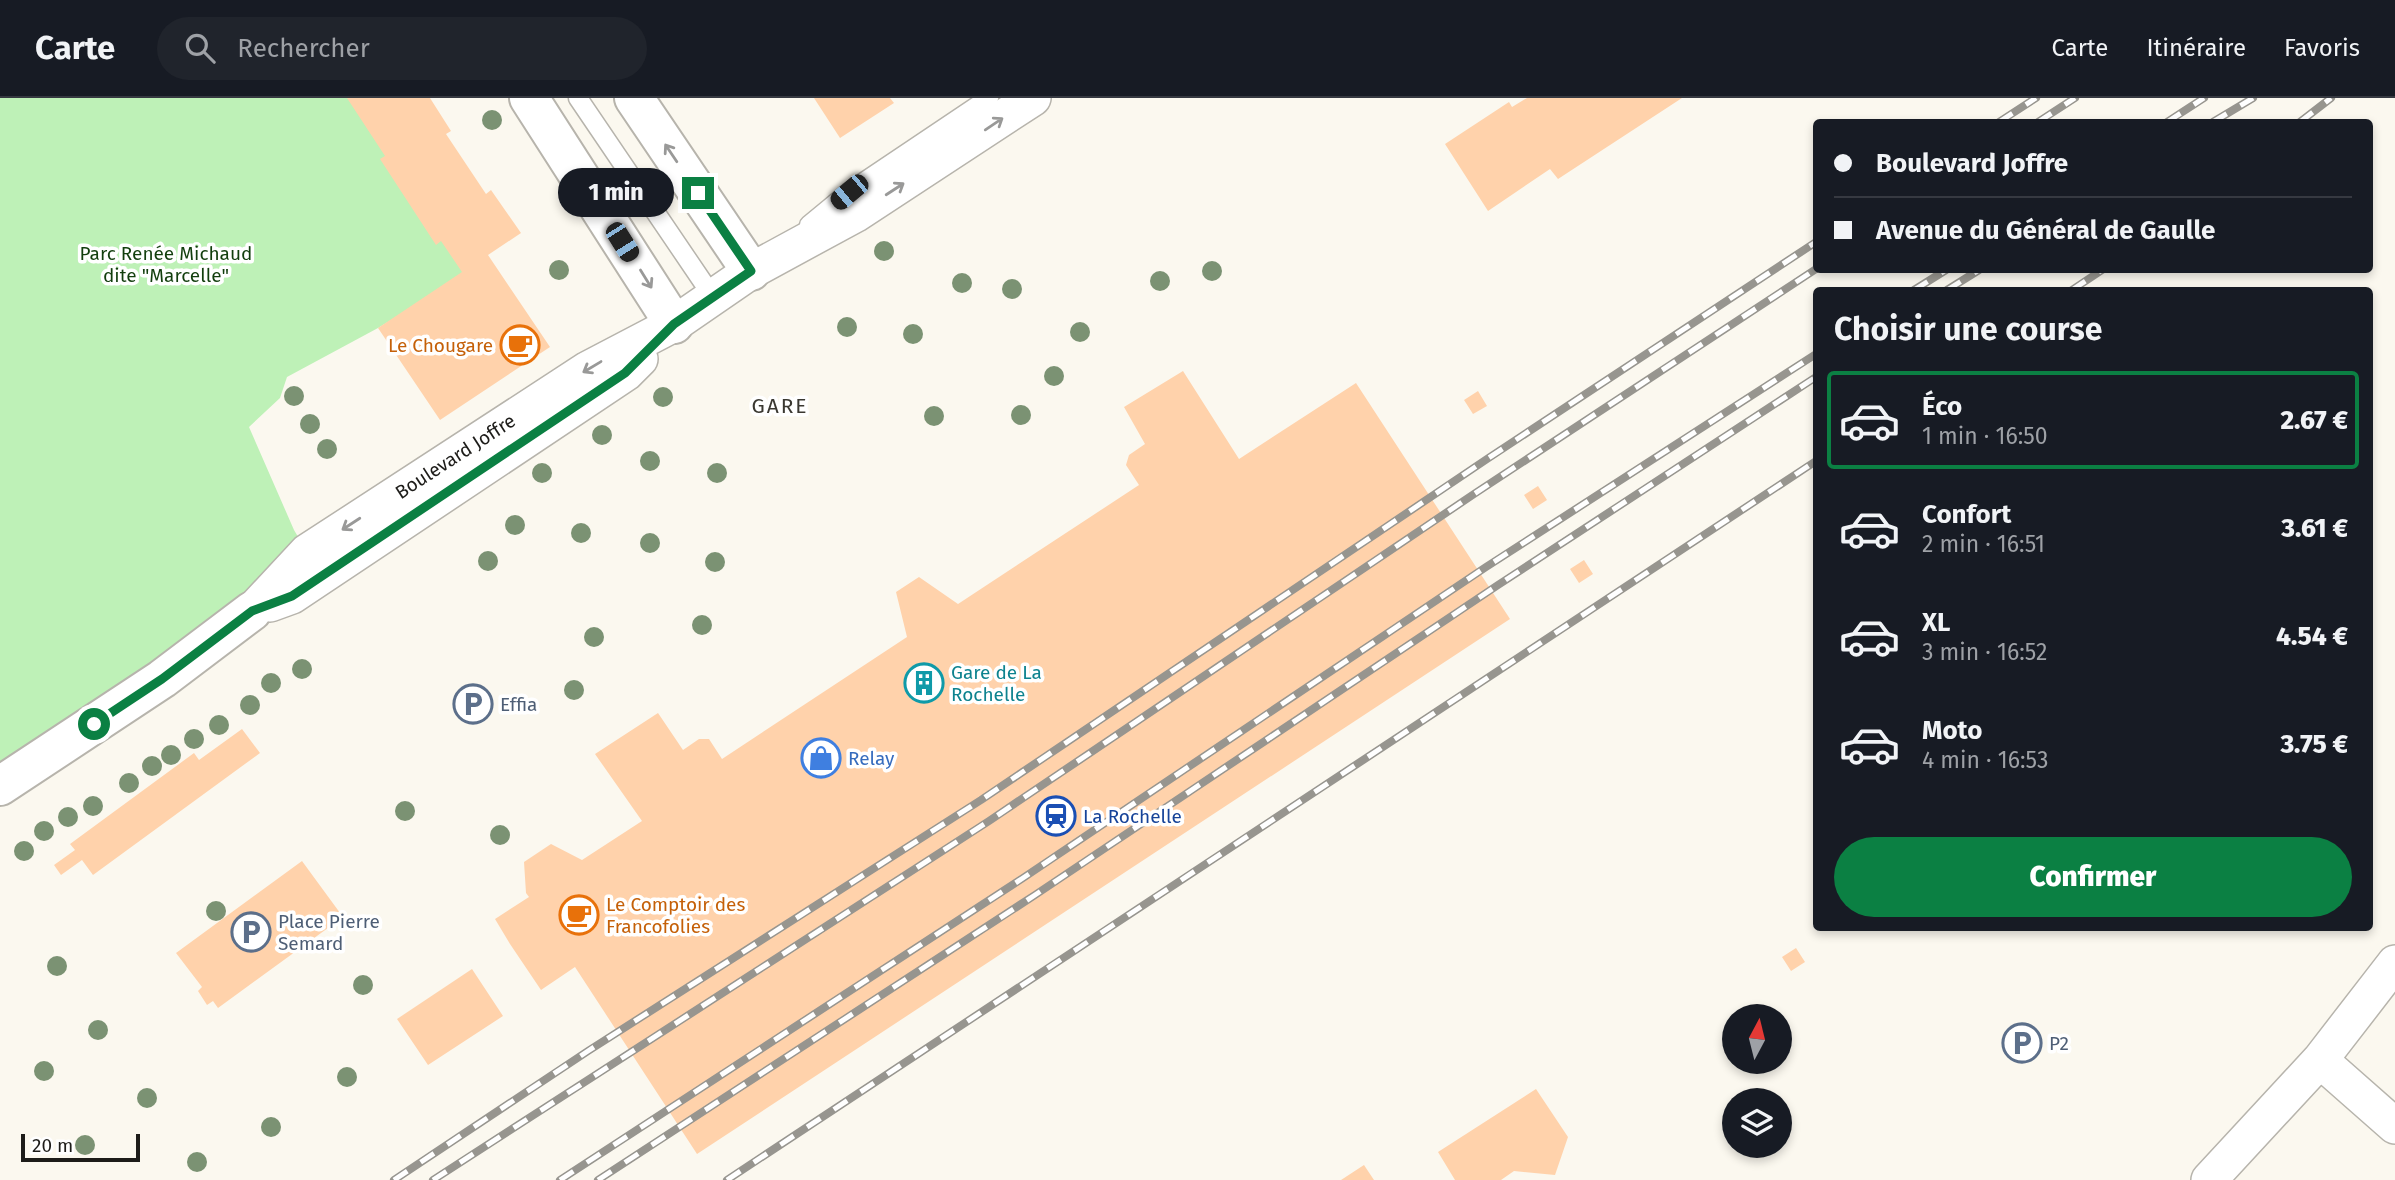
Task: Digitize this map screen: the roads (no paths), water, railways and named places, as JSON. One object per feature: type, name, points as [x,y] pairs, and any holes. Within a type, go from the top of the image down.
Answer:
[{"type":"main road","points":[[530,98],[674,324]]},
{"type":"main road","points":[[634,98],[751,271]]},
{"type":"main road","name":"Boulevard Joffre","points":[[0,786],[162,679],[252,611]]},
{"type":"street","name":"Boulevard Joffre","points":[[252,611],[307,552],[588,369],[674,324],[751,271],[856,214],[1033,98]]},
{"type":"street","points":[[2209,1180],[2320,1060],[2395,963]]},
{"type":"street","points":[[2320,1060],[2395,1126]]},
{"type":"lane","points":[[578,98],[713,297]]},
{"type":"lane","name":"Boulevard Joffre","points":[[751,271],[849,192],[989,98]]},
{"type":"railway","points":[[2004,119],[2036,98]]},
{"type":"railway","points":[[2043,119],[2075,98]]},
{"type":"railway","points":[[2172,119],[2204,98]]},
{"type":"railway","points":[[2218,119],[2253,98]]},
{"type":"railway","points":[[2304,119],[2331,98]]},
{"type":"railway","points":[[394,1180],[588,1051],[981,800],[1487,459],[1813,244]]},
{"type":"railway","points":[[433,1180],[989,821],[1474,494],[1813,271]]},
{"type":"railway","points":[[1919,287],[1941,273]]},
{"type":"railway","points":[[1952,287],[1974,273]]},
{"type":"railway","points":[[2076,287],[2098,273]]},
{"type":"railway","points":[[560,1180],[1023,878],[1486,567],[1813,356]]},
{"type":"railway","points":[[598,1180],[1035,895],[1498,585],[1813,379]]},
{"type":"railway","points":[[727,1180],[1813,463]]},
{"type":"place","name":"Le Chougare","points":[[520,345]]},
{"type":"place","name":"Gare de La Rochelle","points":[[924,683]]},
{"type":"place","name":"Effia","points":[[473,704]]},
{"type":"place","name":"Relay","points":[[821,758]]},
{"type":"place","name":"La Rochelle","points":[[1056,816]]},
{"type":"place","name":"Le Comptoir des Francofolies","points":[[579,915]]},
{"type":"place","name":"Place Pierre Semard","points":[[251,932]]},
{"type":"place","name":"P2","points":[[2022,1043]]},
{"type":"district","name":"GARE","points":[[780,406]]},
{"type":"park label","name":"Parc Renée Michaud dite \"Marcelle\"","points":[[166,264]]}]
